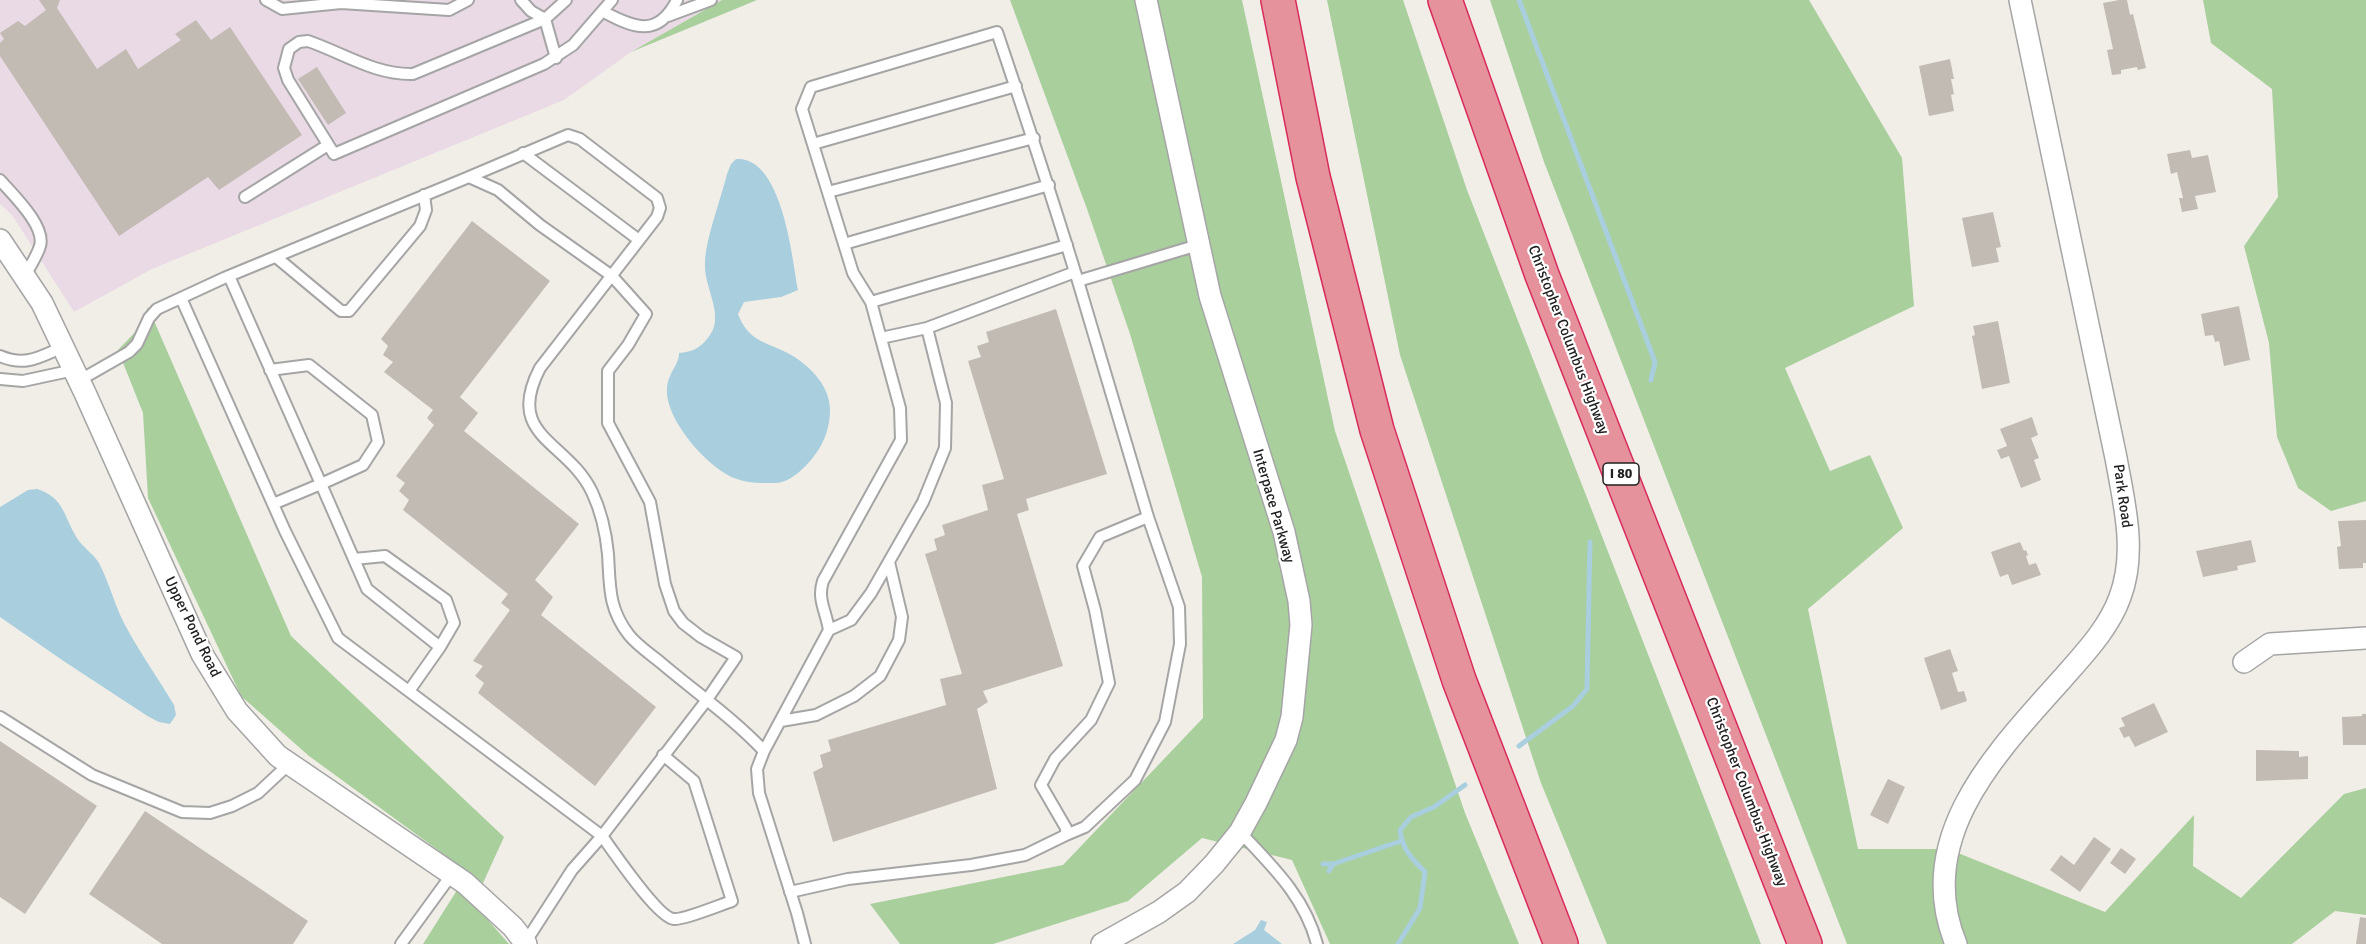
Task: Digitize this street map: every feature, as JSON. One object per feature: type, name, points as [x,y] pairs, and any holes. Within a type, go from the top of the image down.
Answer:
[{"type":"highway","points":[[1276,0],[1313,177],[1377,430],[1459,680],[1561,944]]},
{"type":"highway","name":"Christopher Columbus Highway","points":[[1445,0],[1542,275],[1805,944]]},
{"type":"street","name":"Interpace Parkway","points":[[1102,944],[1160,912],[1187,892],[1215,864],[1240,832],[1286,740],[1295,695],[1300,625],[1299,601],[1284,532],[1210,296],[1146,0]]},
{"type":"street","name":"Park Road","points":[[1956,944],[1950,930],[1944,903],[1946,866],[1951,838],[1961,811],[1979,779],[2003,746],[2085,653],[2109,621],[2120,598],[2125,579],[2128,547],[2126,514],[2116,458],[2020,0]]},
{"type":"street","name":"Upper Pond Road","points":[[0,240],[42,303],[77,375],[202,654],[237,711],[278,756],[465,883],[513,927],[526,943]]},
{"type":"street","points":[[2244,662],[2270,644],[2366,638]]},
{"type":"lane","points":[[266,0],[282,9],[341,3],[449,10],[468,0]]},
{"type":"lane","points":[[521,0],[531,11],[545,20],[556,57]]},
{"type":"lane","points":[[566,0],[545,20],[413,74],[395,75],[374,69],[308,41],[299,42],[289,49],[284,68],[334,154],[556,57],[573,45],[612,0]]},
{"type":"lane","points":[[668,16],[677,0]]},
{"type":"lane","points":[[603,12],[628,25],[648,26],[711,0]]},
{"type":"lane","points":[[790,892],[848,879],[971,865],[1025,855],[1086,827],[1135,780],[1165,722],[1180,644],[1179,607],[1148,517],[1049,185],[997,32],[811,87],[802,109],[853,273],[871,302],[900,408],[901,440],[823,581],[819,594],[829,630]]},
{"type":"lane","points":[[813,144],[1016,86]]},
{"type":"lane","points":[[0,379],[23,381],[77,375],[129,352],[137,344],[149,318],[157,309],[228,276],[523,153],[568,135],[580,139],[657,198],[660,208],[657,217],[540,368],[532,384],[528,406],[532,423],[541,435],[572,464],[591,491],[600,511],[605,533],[611,603],[620,622],[630,636],[764,751]]},
{"type":"lane","points":[[828,192],[1034,138]]},
{"type":"lane","points":[[245,197],[328,145]]},
{"type":"lane","points":[[523,153],[639,240]]},
{"type":"lane","points":[[469,177],[498,190],[540,225],[612,276],[646,314],[628,345],[608,371],[608,423],[650,502],[665,584],[674,611],[683,623],[701,637],[736,657],[706,701],[602,836],[572,870],[526,943]]},
{"type":"lane","points":[[0,180],[34,221],[40,232],[41,245],[25,276]]},
{"type":"lane","points":[[844,244],[1049,185]]},
{"type":"lane","points":[[276,257],[341,311],[349,311],[420,226],[426,210],[424,195]]},
{"type":"lane","points":[[871,302],[1067,245]]},
{"type":"lane","points":[[881,338],[927,328],[1077,276],[1198,245]]},
{"type":"lane","points":[[228,276],[367,589],[440,647]]},
{"type":"lane","points":[[181,298],[273,504],[338,638],[602,836],[664,916],[675,919],[732,901],[694,781],[663,755]]},
{"type":"lane","points":[[805,944],[759,793],[757,769],[764,751],[829,630],[851,620],[871,593],[923,502],[945,448],[946,403],[927,328]]},
{"type":"lane","points":[[0,356],[18,362],[30,360],[63,347]]},
{"type":"lane","points":[[270,370],[309,365],[372,415],[378,442],[363,465],[273,504]]},
{"type":"lane","points":[[1066,835],[1066,828],[1041,785],[1055,759],[1091,720],[1109,683],[1095,610],[1083,566],[1100,537],[1148,517]]},
{"type":"lane","points":[[354,559],[386,555],[446,600],[454,623],[440,647],[408,691]]},
{"type":"lane","points":[[781,721],[816,715],[854,696],[880,676],[899,640],[902,617],[889,562]]},
{"type":"lane","points":[[0,717],[92,776],[182,812],[210,813],[232,807],[258,793],[289,764]]},
{"type":"lane","points":[[1240,832],[1283,878],[1301,902],[1317,944]]},
{"type":"lane","points":[[401,944],[452,874]]},
{"type":"shaded area","points":[[0,0],[722,0],[631,52],[564,100],[152,269],[74,312],[12,215],[0,204]]},
{"type":"green space","points":[[722,0],[757,0],[631,52]]},
{"type":"green space","points":[[1010,0],[1242,0],[1335,431],[1465,813],[1519,944],[1330,944],[1292,860],[1202,838],[1128,901],[993,944],[900,944],[870,904],[1063,865],[1203,718],[1202,577],[1130,334]]},
{"type":"green space","points":[[1327,0],[1403,0],[1467,190],[1761,944],[1607,944],[1541,783],[1400,355]]},
{"type":"green space","points":[[1490,0],[1809,0],[1902,158],[1914,306],[1785,368],[1830,471],[1870,455],[1903,528],[1808,609],[1858,849],[1948,849],[2105,912],[2194,815],[2193,866],[2241,898],[2344,794],[2366,788],[2366,915],[2335,911],[2292,944],[1847,944],[1544,162]]},
{"type":"green space","points":[[2203,0],[2366,0],[2366,501],[2331,511],[2298,488],[2277,437],[2269,343],[2244,246],[2278,197],[2272,89],[2211,43]]},
{"type":"green space","points":[[148,307],[291,636],[504,837],[483,883],[309,756],[241,696],[148,498],[143,413],[118,350],[140,327]]},
{"type":"green space","points":[[459,887],[509,944],[423,944]]},
{"type":"water","points":[[736,159],[752,162],[764,173],[774,190],[788,233],[798,290],[781,297],[744,302],[738,314],[754,337],[784,351],[807,366],[819,379],[829,402],[829,424],[819,449],[798,473],[779,483],[745,481],[727,475],[716,468],[679,426],[667,394],[667,386],[679,353],[698,348],[713,331],[715,312],[706,274],[706,254],[727,174]]},
{"type":"water","points":[[37,489],[54,498],[79,541],[98,562],[125,625],[174,705],[176,715],[170,724],[149,717],[0,617],[0,507],[28,490]]},
{"type":"water","points":[[1261,920],[1267,922],[1264,930],[1282,944],[1233,944],[1255,930]]},
{"type":"building","points":[[39,0],[60,0],[57,8],[97,69],[126,49],[138,69],[181,40],[175,34],[196,20],[211,40],[230,27],[302,135],[219,190],[208,177],[119,236],[0,56],[0,43],[4,39],[0,33],[18,21],[25,26],[46,10]]},
{"type":"building","points":[[2127,0],[2130,15],[2133,14],[2146,68],[2121,70],[2121,74],[2112,75],[2107,50],[2113,49],[2103,3]]},
{"type":"building","points":[[1950,59],[1954,79],[1951,79],[1954,94],[1951,95],[1954,111],[1929,116],[1919,66]]},
{"type":"building","points":[[317,67],[346,113],[328,125],[298,79]]},
{"type":"building","points":[[2190,150],[2192,158],[2208,155],[2216,192],[2195,196],[2198,209],[2182,212],[2179,198],[2183,198],[2177,172],[2171,174],[2167,154]]},
{"type":"building","points":[[1993,212],[2001,247],[1996,248],[1999,262],[1972,267],[1962,218]]},
{"type":"building","points":[[472,221],[550,281],[460,397],[478,413],[464,431],[579,524],[535,580],[553,597],[541,615],[656,707],[595,786],[478,693],[484,683],[475,676],[483,666],[473,661],[510,610],[501,603],[508,594],[403,510],[409,500],[399,491],[405,483],[396,476],[434,425],[427,418],[433,410],[384,372],[393,362],[383,355],[388,346],[381,339]]},
{"type":"building","points":[[2239,306],[2250,360],[2224,366],[2219,341],[2215,342],[2213,335],[2205,336],[2201,314]]},
{"type":"building","points":[[1056,309],[1107,474],[1026,499],[1029,510],[1017,514],[1063,666],[983,691],[988,702],[977,709],[997,789],[833,842],[813,772],[823,767],[820,755],[831,751],[828,740],[946,705],[940,679],[962,674],[925,554],[937,550],[934,539],[945,535],[942,525],[988,510],[982,485],[1004,479],[968,361],[981,357],[977,346],[989,342],[986,332]]},
{"type":"building","points":[[1998,321],[2010,383],[1982,389],[1972,336],[1975,335],[1973,326]]},
{"type":"building","points":[[2032,417],[2038,435],[2031,438],[2039,458],[2034,460],[2041,480],[2021,488],[2009,456],[2001,459],[1997,450],[2007,446],[2000,429]]},
{"type":"building","points":[[2366,520],[2366,563],[2363,563],[2363,568],[2339,569],[2337,547],[2341,546],[2338,521]]},
{"type":"building","points":[[2251,540],[2256,562],[2237,566],[2238,570],[2203,577],[2196,551]]},
{"type":"building","points":[[2020,542],[2028,555],[2026,556],[2029,565],[2036,563],[2041,575],[2012,585],[2008,574],[2000,577],[1991,552]]},
{"type":"building","points":[[1950,649],[1958,671],[1952,673],[1958,692],[1964,691],[1967,701],[1941,710],[1924,658]]},
{"type":"building","points":[[2154,703],[2168,732],[2135,747],[2129,736],[2124,738],[2119,728],[2125,726],[2121,718]]},
{"type":"building","points":[[2366,714],[2366,745],[2343,745],[2342,717],[2362,716]]},
{"type":"building","points":[[0,741],[97,806],[25,914],[0,897]]},
{"type":"building","points":[[2256,750],[2299,751],[2299,757],[2308,756],[2308,779],[2256,781]]},
{"type":"building","points":[[1888,779],[1905,787],[1888,824],[1870,815]]},
{"type":"building","points":[[145,811],[308,921],[293,944],[162,944],[89,894]]},
{"type":"building","points":[[2094,837],[2111,849],[2080,892],[2050,870],[2061,855],[2074,865]]},
{"type":"building","points":[[2121,848],[2136,859],[2125,874],[2110,863]]},
{"type":"building","points":[[2360,917],[2366,918],[2366,944],[2356,944]]},
{"type":"waterway","points":[[1519,0],[1655,362],[1651,380]]},
{"type":"waterway","points":[[1519,746],[1573,706],[1587,689],[1590,542]]},
{"type":"waterway","points":[[1398,944],[1420,908],[1425,872],[1405,848],[1400,830],[1411,817],[1434,807],[1465,785]]},
{"type":"waterway","points":[[1329,871],[1333,864],[1401,841]]},
{"type":"waterway","points":[[1323,864],[1333,864]]}]
